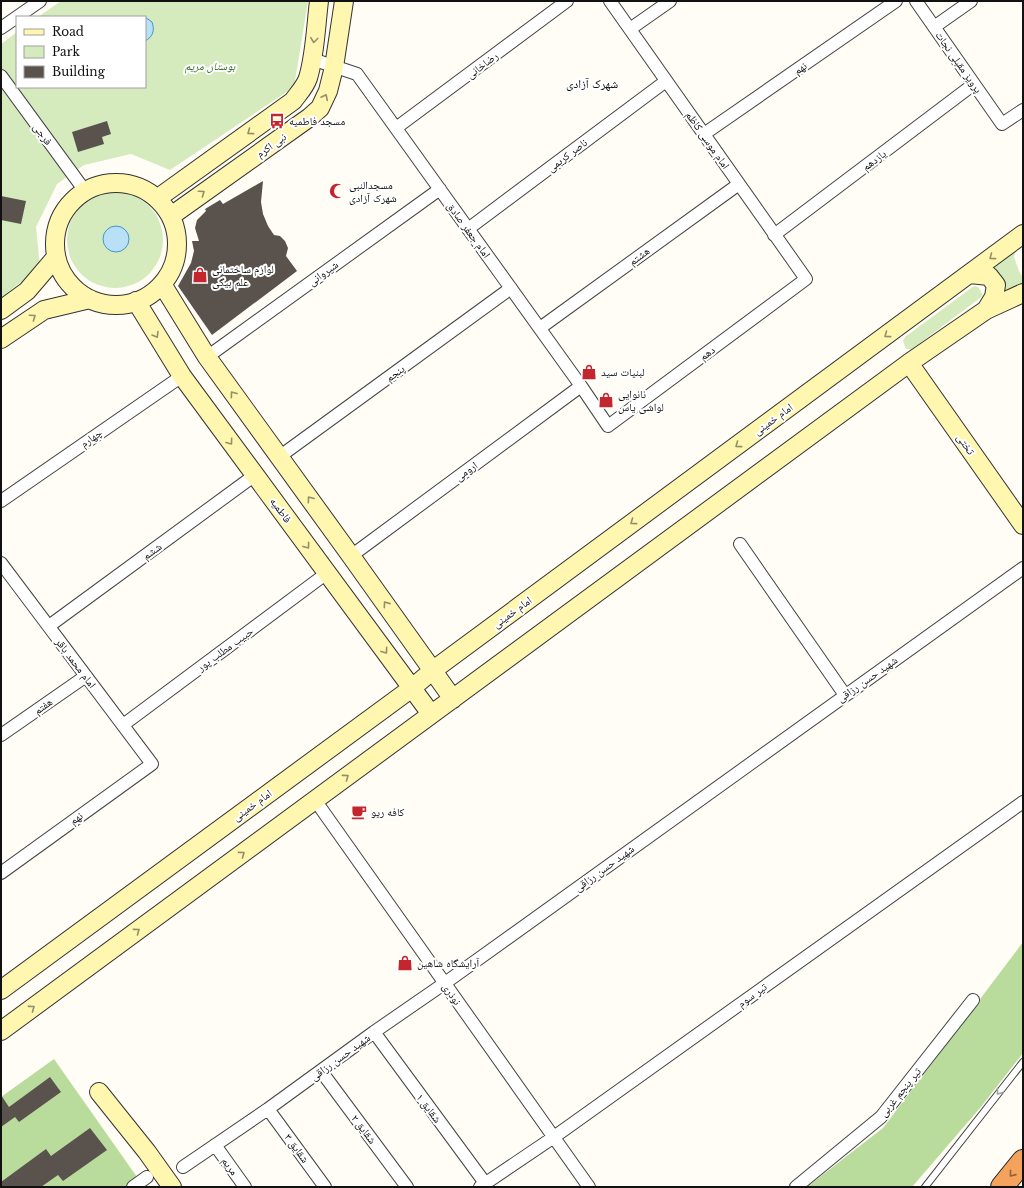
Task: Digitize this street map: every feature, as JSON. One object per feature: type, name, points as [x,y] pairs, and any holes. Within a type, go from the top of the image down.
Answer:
[{"type":"highway","points":[[1002,1187],[1023,1161]]},
{"type":"street","points":[[18,16],[40,1]]},
{"type":"street","name":"نبی اکرم","points":[[158,198],[293,101],[308,78],[312,60],[319,1]]},
{"type":"street","name":"نبی اکرم","points":[[171,216],[310,118],[320,108],[328,91],[334,67],[344,1]]},
{"type":"street","name":"رضاخانی","points":[[396,128],[567,1]]},
{"type":"street","name":"امام موسی کاظم","points":[[610,1],[806,279]]},
{"type":"street","points":[[630,29],[670,1]]},
{"type":"street","name":"نهم","points":[[704,134],[896,1]]},
{"type":"street","name":"پرویز مقبلی نجات","points":[[916,1],[1002,124],[1023,110]]},
{"type":"street","points":[[934,27],[972,1]]},
{"type":"street","points":[[1,28],[16,18]]},
{"type":"street","name":"امام جعفر صادق","points":[[312,60],[357,74],[540,328],[608,426]]},
{"type":"street","name":"فرجی","points":[[1,76],[85,191]]},
{"type":"street","name":"ناصر کریمی","points":[[468,229],[666,81]]},
{"type":"street","name":"یازدهم","points":[[774,235],[974,84]]},
{"type":"street","points":[[114,182],[130,184],[145,190],[158,198],[171,216],[176,233],[177,251],[172,269],[162,284],[150,294],[136,302],[120,305],[105,304],[90,299],[78,292],[68,282],[60,270],[56,257],[55,238],[60,220],[70,203],[85,191],[99,185],[114,182]]},
{"type":"street","name":"هشتم","points":[[540,328],[739,184]]},
{"type":"street","name":"شیروانی","points":[[206,357],[440,190]]},
{"type":"street","name":"امام خمینی","points":[[1,990],[412,688],[432,670],[1023,234]]},
{"type":"street","points":[[1,310],[28,291],[56,257]]},
{"type":"street","points":[[970,274],[989,276],[996,285],[994,297],[986,310]]},
{"type":"street","name":"دهم","points":[[608,426],[806,279]]},
{"type":"street","points":[[162,284],[206,357],[453,699]]},
{"type":"street","name":"پنجم","points":[[279,457],[511,288]]},
{"type":"street","points":[[1,1031],[909,363],[986,310],[1023,293]]},
{"type":"street","points":[[1,339],[44,310],[90,299]]},
{"type":"street","name":"فاطمیه","points":[[136,302],[182,376],[431,714]]},
{"type":"street","name":"تختی","points":[[909,363],[1023,525]]},
{"type":"street","name":"چهارم","points":[[1,501],[182,376]]},
{"type":"street","name":"ارومی","points":[[351,556],[581,386]]},
{"type":"street","name":"ششم","points":[[48,626],[255,475]]},
{"type":"street","points":[[740,544],[845,695]]},
{"type":"street","name":"امام محمد باقر","points":[[1,563],[6,579],[48,626],[152,764]]},
{"type":"street","name":"شهید حسن رزاقی","points":[[183,1167],[321,1072],[374,1032],[445,983],[1023,568]]},
{"type":"street","name":"حبیب مطلب پور","points":[[123,725],[328,574]]},
{"type":"street","name":"هفتم","points":[[1,735],[86,676]]},
{"type":"street","name":"نهم","points":[[1,873],[152,764]]},
{"type":"street","name":"نوذری","points":[[315,800],[589,1187]]},
{"type":"street","name":"تیر سوم","points":[[483,1185],[554,1137],[1023,802]]},
{"type":"street","name":"تیر پنجم غربی","points":[[796,1187],[881,1117],[973,1000]]},
{"type":"street","name":"شقایق ۱","points":[[374,1032],[483,1185]]},
{"type":"street","name":"شقایق ۲","points":[[321,1072],[407,1187]]},
{"type":"street","points":[[99,1092],[147,1152],[172,1187]]},
{"type":"street","name":"شقایق ۳","points":[[268,1109],[325,1187]]},
{"type":"street","name":"مریم","points":[[215,1145],[245,1187]]},
{"type":"street","points":[[133,1187],[147,1177]]},
{"type":"lane","points":[[925,1187],[1023,1062]]},
{"type":"green space","name":"بوستان مریم","points":[[61,1],[308,1],[294,87],[170,170],[131,154],[84,165],[57,184],[36,227],[40,268],[1,297],[1,44],[16,33],[16,88],[146,88],[146,16],[39,16]]},
{"type":"green space","points":[[115,192],[133,196],[142,200],[149,206],[155,213],[159,222],[163,240],[159,258],[155,267],[149,274],[142,280],[133,284],[115,288],[97,284],[88,280],[81,274],[75,267],[71,258],[67,240],[71,222],[75,213],[81,206],[88,200],[97,196]]},
{"type":"green space","points":[[1016,249],[1014,257],[1023,278],[1023,288],[997,302],[985,273]]},
{"type":"green space","points":[[974,286],[978,287],[983,295],[980,298],[912,349],[906,349],[903,341],[905,337]]},
{"type":"green space","points":[[1023,942],[1023,1053],[980,1108],[912,1187],[807,1187],[883,1128]]},
{"type":"green space","points":[[54,1059],[144,1187],[1,1187],[1,1097]]},
{"type":"water","points":[[146,18],[152,22],[153,28],[153,33],[146,40]]},
{"type":"water","points":[[116,226],[125,230],[129,239],[125,248],[116,252],[107,248],[103,239],[107,230]]},
{"type":"building","points":[[107,121],[111,134],[102,137],[104,144],[78,152],[72,132]]},
{"type":"building","points":[[263,181],[261,202],[263,214],[274,235],[280,236],[285,241],[288,248],[286,256],[297,271],[212,335],[178,286],[191,263],[194,251],[192,241],[199,241],[195,228],[197,220],[206,211],[205,209],[220,200],[223,204]]},
{"type":"building","points":[[1,196],[26,201],[21,224],[1,220]]},
{"type":"building","points":[[50,1077],[61,1092],[19,1122],[15,1117],[1,1127],[1,1095],[9,1107]]},
{"type":"building","points":[[90,1128],[107,1150],[63,1181],[58,1175],[41,1187],[1,1187],[1,1182],[46,1149],[51,1156]]},
{"type":"place","name":"مسجد فاطمیه","points":[[277,121]]},
{"type":"place","name":"مسجدالنبی شهرک آزادی","points":[[337,191]]},
{"type":"place","name":"لوازم ساختمانی علم بیگی","points":[[200,275]]},
{"type":"place","name":"لبنیات سید","points":[[589,372]]},
{"type":"place","name":"نانوایی لواشی یاس","points":[[606,400]]},
{"type":"place","name":"کافه ریو","points":[[359,812]]},
{"type":"place","name":"آرایشگاه شاهین","points":[[405,963]]},
{"type":"district","name":"شهرک آزادی","points":[[592,84]]}]
